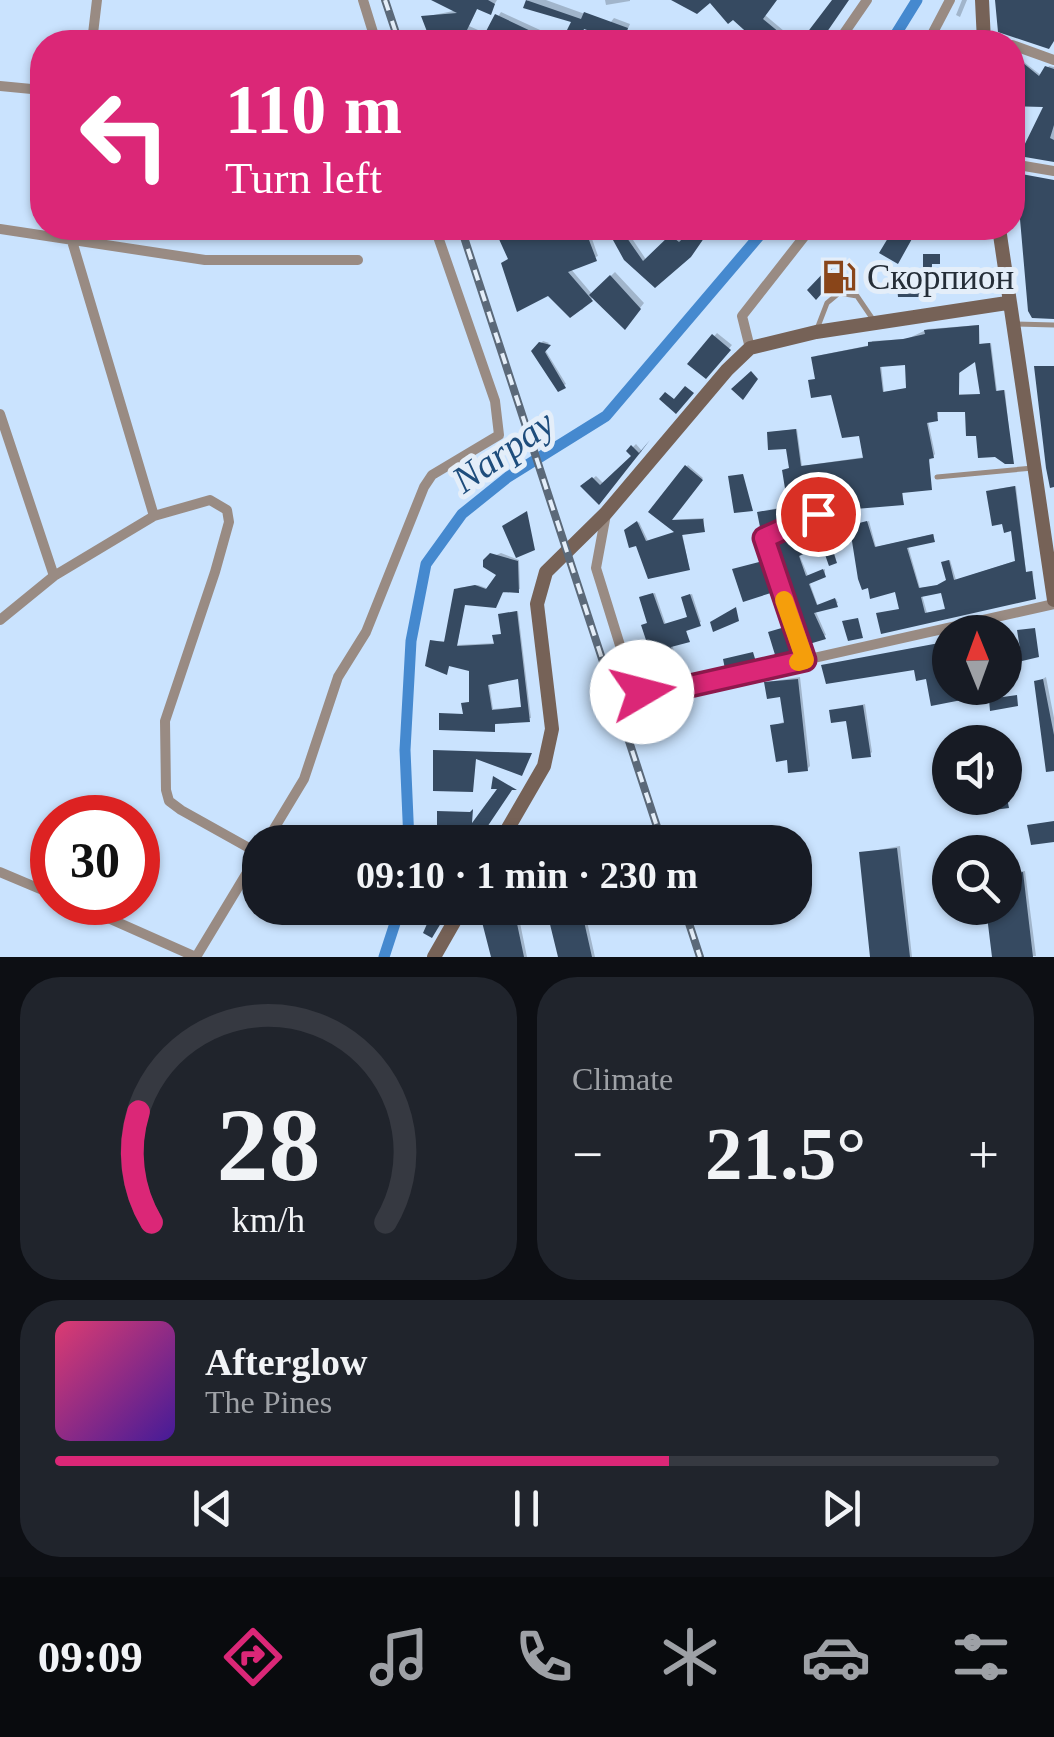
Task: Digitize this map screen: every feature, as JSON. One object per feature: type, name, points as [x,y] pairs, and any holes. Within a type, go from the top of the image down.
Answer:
[{"type":"street","points":[[93,30],[97,0]]},
{"type":"street","points":[[363,0],[372,30]]},
{"type":"street","points":[[846,30],[867,0]]},
{"type":"street","points":[[934,30],[950,0]]},
{"type":"street","points":[[982,0],[984,30]]},
{"type":"street","points":[[1025,50],[1052,59],[1054,45]]},
{"type":"street","points":[[0,86],[30,89]]},
{"type":"street","points":[[1025,166],[1054,171]]},
{"type":"street","points":[[0,229],[30,234]]},
{"type":"street","points":[[61,240],[205,260],[358,260]]},
{"type":"street","points":[[276,825],[304,779],[338,677],[366,632],[424,487],[432,475],[500,435],[495,401],[439,240]]},
{"type":"street","points":[[750,348],[742,316],[802,240]]},
{"type":"street","points":[[606,514],[596,568],[632,684],[642,692],[672,690],[805,660],[1053,596],[1000,240]]},
{"type":"street","points":[[72,242],[154,516]]},
{"type":"street","points":[[510,825],[544,766],[552,729],[537,604],[546,572],[606,514],[750,348],[816,332],[1007,303]]},
{"type":"street","points":[[0,414],[54,576]]},
{"type":"street","points":[[0,620],[54,576],[154,516],[210,500],[227,510],[229,522],[215,572],[166,721],[166,790],[169,800],[181,810],[242,843]]},
{"type":"street","points":[[805,660],[764,538],[818,514]]},
{"type":"street","points":[[0,872],[30,885]]},
{"type":"street","points":[[124,925],[196,957],[242,880]]},
{"type":"street","points":[[434,957],[452,925]]},
{"type":"lane","points":[[816,332],[827,303],[839,293],[857,296],[875,322]]},
{"type":"lane","points":[[1010,324],[1054,325]]},
{"type":"lane","points":[[937,477],[1033,468]]},
{"type":"building","points":[[431,0],[488,0],[495,4],[491,15],[477,9],[467,30],[426,30],[421,16],[457,13]]},
{"type":"building","points":[[526,0],[581,19],[584,12],[628,28],[567,30],[571,22],[523,8]]},
{"type":"building","points":[[671,0],[777,0],[763,19],[776,30],[744,30],[733,20],[728,24],[710,3],[697,14]]},
{"type":"building","points":[[832,0],[849,0],[828,30],[809,30]]},
{"type":"building","points":[[995,0],[1054,0],[1054,41],[1049,49],[1025,41],[1025,30],[998,30]]},
{"type":"building","points":[[495,14],[529,30],[487,30]]},
{"type":"building","points":[[1025,65],[1039,76],[1045,66],[1054,69],[1054,125],[1050,138],[1054,140],[1054,162],[1025,157],[1025,144],[1043,107],[1025,106]]},
{"type":"building","points":[[1025,175],[1054,180],[1054,319],[1032,318],[1028,311],[1022,240],[1025,240]]},
{"type":"building","points":[[499,240],[589,240],[597,261],[568,272],[593,301],[570,318],[548,296],[517,312],[501,263],[508,259]]},
{"type":"building","points":[[613,240],[628,240],[643,261],[665,240],[703,240],[691,257],[655,288],[624,260]]},
{"type":"building","points":[[887,240],[911,240],[898,264],[879,253]]},
{"type":"building","points":[[923,254],[940,254],[940,264],[932,264],[931,297],[898,297],[897,285],[923,285]]},
{"type":"building","points":[[829,267],[838,275],[816,300],[807,290]]},
{"type":"building","points":[[610,275],[641,309],[625,330],[589,295]]},
{"type":"building","points":[[979,325],[979,344],[990,343],[996,391],[1004,390],[1014,464],[1005,464],[995,457],[978,458],[976,436],[966,436],[965,412],[937,412],[938,421],[927,423],[934,458],[929,459],[932,490],[902,493],[904,505],[843,510],[840,486],[806,488],[809,508],[760,527],[757,512],[788,507],[782,470],[789,468],[786,449],[768,450],[767,432],[796,429],[801,466],[863,458],[859,436],[842,438],[831,395],[811,398],[808,380],[815,379],[811,357],[868,346],[868,342],[925,334],[924,330]],"holes":[[[975,362],[980,394],[959,395],[959,373]],[[905,365],[906,388],[883,392],[880,367]]]},
{"type":"building","points":[[712,334],[731,350],[706,379],[687,364]]},
{"type":"building","points":[[539,342],[551,345],[545,352],[566,388],[558,392],[531,351]]},
{"type":"building","points":[[1034,366],[1054,366],[1054,487],[1050,488],[1046,468]]},
{"type":"building","points":[[751,371],[758,379],[743,400],[731,389]]},
{"type":"building","points":[[685,386],[694,393],[676,414],[659,399],[665,392],[674,399]]},
{"type":"building","points":[[650,440],[599,505],[580,486],[592,477],[600,485],[631,456],[626,451],[631,445],[639,453]]},
{"type":"building","points":[[685,465],[703,480],[672,520],[703,519],[705,532],[682,535],[690,570],[648,579],[636,546],[629,548],[624,530],[637,521],[646,541],[674,532],[648,512]]},
{"type":"building","points":[[743,474],[753,511],[734,513],[728,476]]},
{"type":"building","points":[[1015,486],[1026,572],[1032,571],[1036,599],[965,615],[932,615],[932,622],[881,634],[876,613],[899,609],[895,592],[870,599],[868,588],[862,590],[858,579],[851,535],[829,539],[837,563],[829,566],[822,546],[799,556],[806,576],[823,569],[826,577],[809,584],[817,605],[835,598],[838,607],[814,613],[826,639],[809,644],[776,544],[812,530],[827,531],[867,521],[875,547],[933,534],[935,542],[907,548],[919,588],[946,580],[941,562],[949,560],[954,580],[1015,561],[1011,531],[1004,533],[1002,524],[992,526],[986,491]],"holes":[[[941,593],[945,609],[925,613],[921,597]]]},
{"type":"building","points":[[527,511],[535,550],[516,558],[502,526]]},
{"type":"building","points":[[490,553],[518,561],[519,593],[503,592],[496,608],[465,605],[457,646],[494,644],[492,635],[501,634],[498,614],[517,611],[530,722],[495,724],[495,732],[439,730],[439,713],[463,714],[461,703],[469,702],[469,671],[449,666],[447,675],[425,666],[430,640],[444,642],[454,589],[475,585],[486,589],[496,575],[483,567],[483,560]],"holes":[[[518,679],[521,707],[492,710],[488,685]]]},
{"type":"building","points":[[763,561],[774,592],[743,602],[732,569]]},
{"type":"building","points":[[653,593],[664,624],[687,617],[681,597],[690,594],[701,626],[686,631],[690,642],[671,647],[682,679],[660,682],[641,625],[647,623],[639,597]]},
{"type":"building","points":[[736,607],[739,621],[713,632],[710,622]]},
{"type":"building","points":[[858,618],[863,638],[848,641],[842,621]]},
{"type":"building","points":[[785,627],[794,654],[776,658],[768,632]]},
{"type":"building","points":[[1035,628],[1039,657],[1022,661],[1022,629]]},
{"type":"building","points":[[932,644],[932,705],[936,705],[931,706],[926,679],[916,681],[914,670],[826,684],[821,665]]},
{"type":"building","points":[[753,652],[756,662],[725,669],[723,659]]},
{"type":"building","points":[[798,679],[808,771],[788,773],[787,760],[776,762],[770,725],[784,723],[780,697],[767,699],[764,682]]},
{"type":"building","points":[[1043,679],[1054,735],[1054,771],[1046,772],[1034,681]]},
{"type":"building","points":[[863,705],[871,757],[852,759],[846,721],[831,723],[829,710]]},
{"type":"building","points":[[990,705],[1018,705],[1018,706],[990,711]]},
{"type":"building","points":[[433,750],[532,753],[522,776],[476,759],[473,792],[433,791]]},
{"type":"building","points":[[493,776],[517,790],[512,790],[488,825],[437,825],[437,811],[473,809],[472,823],[497,789],[491,789]]},
{"type":"building","points":[[1054,821],[1054,842],[1031,845],[1027,825]]},
{"type":"building","points":[[897,848],[910,957],[870,957],[859,852]]},
{"type":"building","points":[[1022,872],[1033,957],[992,957],[988,925],[1022,925]]},
{"type":"building","points":[[427,925],[440,925],[432,938],[423,933]]},
{"type":"building","points":[[483,925],[517,925],[524,957],[491,957]]},
{"type":"building","points":[[550,925],[585,925],[592,957],[558,957]]},
{"type":"waterway","name":"Narpay","points":[[898,30],[917,0]]},
{"type":"waterway","name":"Narpay","points":[[408,825],[405,750],[411,641],[426,564],[462,514],[508,477],[606,416],[756,240]]},
{"type":"waterway","name":"Narpay","points":[[384,957],[394,925]]},
{"type":"railway","points":[[385,0],[395,30]]},
{"type":"railway","points":[[465,240],[656,825]]},
{"type":"railway","points":[[690,925],[700,957]]},
{"type":"slow traffic","points":[[784,600],[805,660],[798,662]]},
{"type":"place","name":"Скорпион","points":[[839,277]]},
{"type":"route","points":[[642,692],[672,690],[805,660],[764,538],[818,514]]}]
